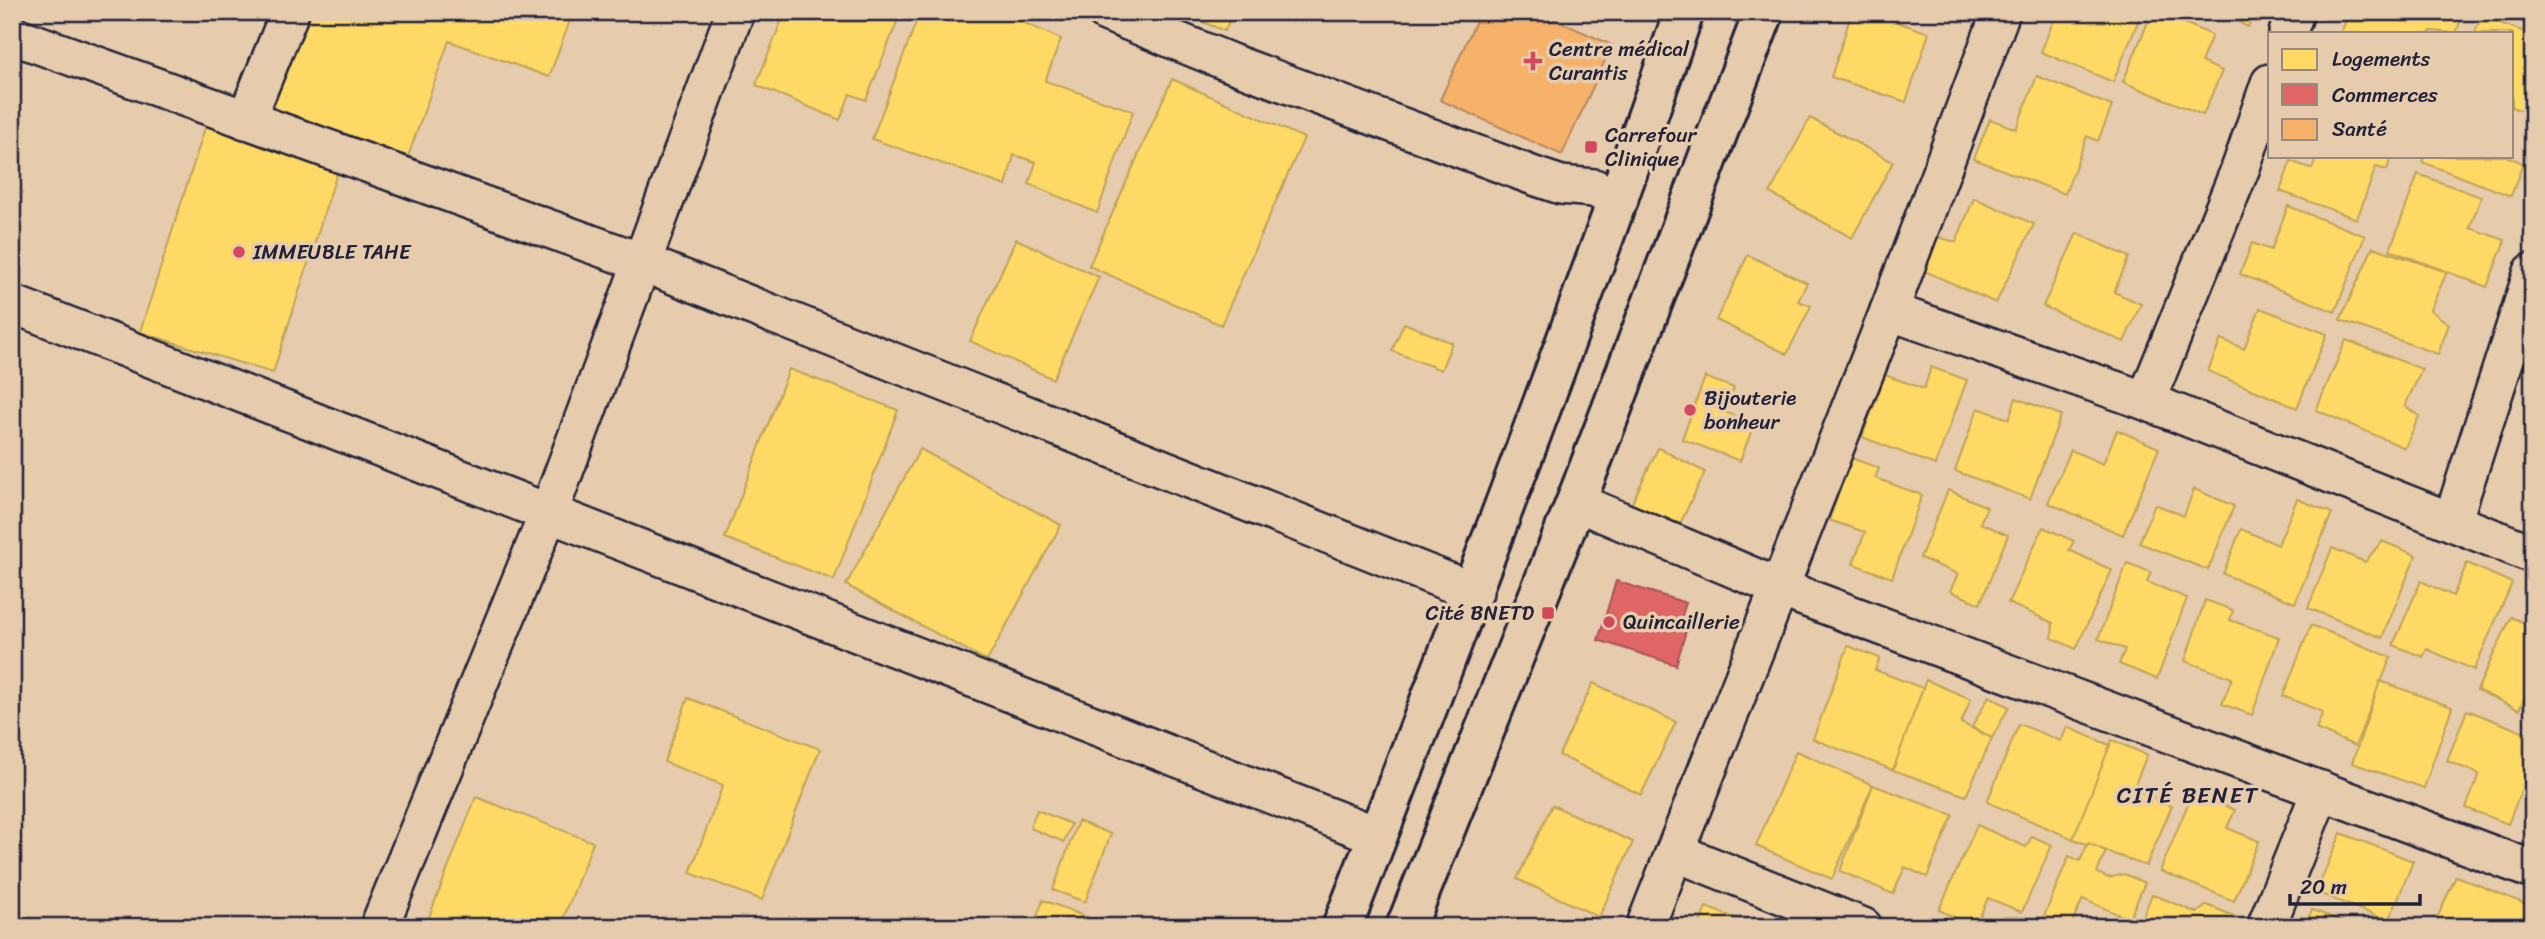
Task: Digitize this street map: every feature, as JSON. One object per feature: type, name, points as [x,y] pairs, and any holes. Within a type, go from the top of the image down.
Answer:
[{"type":"main road","points":[[1342,927],[1474,592],[1619,200],[1684,12]]},
{"type":"main road","points":[[1406,927],[1576,502],[1764,12]]},
{"type":"street","points":[[12,21],[16,12]]},
{"type":"street","points":[[246,120],[290,12]]},
{"type":"street","points":[[380,927],[549,512],[735,12]]},
{"type":"street","points":[[1106,12],[1231,63],[1534,176],[1561,184],[1594,188],[1619,200]]},
{"type":"street","points":[[1645,927],[1889,311],[2001,12]]},
{"type":"street","points":[[2288,32],[2295,12]]},
{"type":"street","points":[[12,35],[641,262],[1474,592]]},
{"type":"street","points":[[2146,401],[2241,167],[2268,89]]},
{"type":"street","points":[[2452,522],[2533,272]]},
{"type":"street","points":[[12,304],[1378,836]]},
{"type":"street","points":[[1889,311],[2146,401],[2533,554]]},
{"type":"street","points":[[1576,502],[1780,589],[2533,870]]},
{"type":"street","points":[[2266,927],[2321,790]]},
{"type":"street","points":[[1675,852],[1863,927]]},
{"type":"building: Logements","points":[[298,12],[573,12],[549,77],[449,41],[406,162],[262,109]]},
{"type":"building: Logements","points":[[785,12],[901,12],[866,100],[850,94],[840,120],[756,85]]},
{"type":"building: Logements","points":[[920,12],[1000,12],[1061,39],[1045,81],[1133,111],[1097,213],[1029,184],[1036,162],[1014,155],[1006,186],[872,139]]},
{"type":"building: Logements","points":[[1186,12],[1233,12],[1225,31],[1185,15]]},
{"type":"building: Logements","points":[[1852,12],[1868,12],[1929,33],[1906,102],[1831,77]]},
{"type":"building: Logements","points":[[2057,12],[2142,12],[2113,82],[2041,52]]},
{"type":"building: Logements","points":[[2152,12],[2159,12],[2212,35],[2201,62],[2222,71],[2203,115],[2123,82]]},
{"type":"building: Logements","points":[[2219,12],[2256,12],[2248,27]]},
{"type":"building: Logements","points":[[2349,12],[2363,12],[2372,16],[2373,12],[2464,12],[2456,32],[2341,32]]},
{"type":"building: Logements","points":[[2500,12],[2533,12],[2533,26]]},
{"type":"building: Logements","points":[[2481,16],[2533,35],[2533,45],[2524,69],[2533,73],[2533,115],[2514,108],[2514,32],[2475,32]]},
{"type":"building: Logements","points":[[2037,76],[2112,106],[2098,141],[2087,136],[2065,194],[1974,159],[1990,119],[2016,129]]},
{"type":"building: Logements","points":[[1172,79],[1304,138],[1221,325],[1089,266]]},
{"type":"building: Logements","points":[[1810,118],[1893,162],[1852,238],[1770,193]]},
{"type":"building: Logements","name":"IMMEUBLE TAHE","points":[[206,125],[337,173],[273,373],[140,332]]},
{"type":"building: Logements","points":[[2316,158],[2390,158],[2387,170],[2376,167],[2357,219],[2280,191],[2291,161],[2312,169]]},
{"type":"building: Logements","points":[[2424,158],[2511,158],[2523,163],[2511,196],[2422,162]]},
{"type":"building: Logements","points":[[2418,174],[2481,197],[2470,228],[2505,240],[2487,287],[2390,250]]},
{"type":"building: Logements","points":[[1974,198],[2034,224],[1996,303],[1909,264],[1922,233],[1956,242]]},
{"type":"building: Logements","points":[[2288,206],[2365,236],[2335,312],[2240,274],[2252,243],[2271,250]]},
{"type":"building: Logements","points":[[2077,233],[2129,257],[2114,292],[2141,304],[2124,342],[2043,306]]},
{"type":"building: Logements","points":[[1016,239],[1099,277],[1053,379],[970,341]]},
{"type":"building: Logements","points":[[2373,247],[2447,272],[2430,310],[2449,324],[2438,354],[2340,320]]},
{"type":"building: Logements","points":[[1748,255],[1807,283],[1798,301],[1811,306],[1787,354],[1716,320]]},
{"type":"building: Logements","points":[[2260,308],[2327,334],[2297,408],[2208,371],[2221,339],[2244,349]]},
{"type":"building: Logements","points":[[1404,323],[1452,343],[1441,370],[1392,351]]},
{"type":"building: Logements","points":[[2346,340],[2422,369],[2405,406],[2419,416],[2405,448],[2316,410]]},
{"type":"building: Logements","points":[[1931,367],[1967,380],[1935,465],[1862,437],[1885,375],[1924,389]]},
{"type":"building: Logements","points":[[789,369],[898,410],[834,580],[725,538]]},
{"type":"building: Logements","points":[[1705,377],[1734,388],[1725,412],[1754,424],[1740,461],[1682,439]]},
{"type":"building: Logements","points":[[2016,398],[2061,415],[2030,499],[1955,471],[1978,408],[2009,419]]},
{"type":"building: Logements","points":[[2117,430],[2159,448],[2123,535],[2048,503],[2071,450],[2103,464]]},
{"type":"building: Logements","points":[[2533,441],[2533,472],[2523,469]]},
{"type":"building: Logements","points":[[1658,448],[1705,472],[1676,532],[1629,509]]},
{"type":"building: Logements","points":[[920,449],[1061,525],[987,661],[846,585]]},
{"type":"building: Logements","points":[[1851,458],[1879,468],[1875,478],[1922,495],[1892,578],[1853,564],[1865,532],[1829,520]]},
{"type":"building: Logements","points":[[2194,489],[2234,506],[2208,570],[2139,543],[2155,504],[2184,516]]},
{"type":"building: Logements","points":[[1948,490],[1987,507],[1980,523],[2008,535],[1980,604],[1950,591],[1958,574],[1920,558]]},
{"type":"building: Logements","points":[[2297,499],[2332,513],[2295,603],[2223,574],[2241,529],[2278,545]]},
{"type":"building: Logements","points":[[2043,527],[2074,541],[2069,550],[2112,570],[2076,649],[2052,638],[2053,623],[2008,603]]},
{"type":"building: Logements","points":[[2382,541],[2416,555],[2382,638],[2308,608],[2332,548],[2365,562]]},
{"type":"building: Logements","points":[[2127,563],[2151,572],[2147,582],[2187,598],[2157,679],[2119,664],[2125,649],[2098,639]]},
{"type":"building: Logements","points":[[2467,563],[2512,583],[2474,670],[2427,649],[2423,657],[2393,645],[2421,581],[2453,596]]},
{"type":"building: Logements","points":[[2205,600],[2233,610],[2230,620],[2279,637],[2252,715],[2222,704],[2232,678],[2185,661]]},
{"type":"building: Logements","points":[[2511,617],[2533,627],[2533,690],[2529,688],[2519,710],[2477,690]]},
{"type":"building: Logements","points":[[2311,625],[2391,657],[2355,746],[2316,729],[2323,712],[2283,696]]},
{"type":"building: Logements","points":[[1848,646],[1880,658],[1875,670],[1925,689],[1893,770],[1813,739]]},
{"type":"building: Logements","points":[[1926,680],[1971,699],[1961,723],[1992,738],[1966,796],[1893,770]]},
{"type":"building: Logements","points":[[2380,681],[2452,707],[2424,788],[2352,763]]},
{"type":"building: Logements","points":[[1593,683],[1676,722],[1641,795],[1559,755]]},
{"type":"building: Logements","points":[[1989,696],[2009,707],[1992,738],[1972,727]]},
{"type":"building: Logements","points":[[688,698],[820,749],[762,900],[690,873],[723,785],[664,762]]},
{"type":"building: Logements","points":[[2467,710],[2533,736],[2533,760],[2508,824],[2466,808],[2479,774],[2447,761]]},
{"type":"building: Logements","points":[[2019,724],[2061,741],[2067,727],[2112,746],[2073,839],[1987,802]]},
{"type":"building: Logements","points":[[2112,740],[2147,755],[2133,789],[2172,806],[2146,866],[2073,839]]},
{"type":"building: Logements","points":[[1796,751],[1873,785],[1832,879],[1756,846]]},
{"type":"building: Logements","points":[[1873,785],[1953,815],[1927,877],[1905,867],[1893,894],[1840,871]]},
{"type":"building: Logements","points":[[2193,792],[2235,810],[2227,828],[2259,841],[2234,901],[2160,871]]},
{"type":"building: Logements","points":[[476,797],[593,842],[560,927],[425,927]]},
{"type":"building: Logements","points":[[1552,805],[1633,842],[1599,917],[1517,879]]},
{"type":"building: Logements","points":[[1037,810],[1071,824],[1064,842],[1030,828]]},
{"type":"building: Logements","points":[[1078,821],[1111,834],[1085,902],[1053,890]]},
{"type":"building: Logements","points":[[1977,825],[2026,847],[2032,836],[2052,845],[2022,912],[1988,898],[1975,927],[1939,910]]},
{"type":"building: Logements","points":[[2341,833],[2413,861],[2389,921],[2316,892]]},
{"type":"building: Logements","points":[[2088,843],[2106,851],[2097,873],[2109,878],[2124,874],[2145,883],[2129,919],[2083,899],[2071,925],[2064,922],[2062,927],[2040,926],[2069,856],[2080,861]]},
{"type":"building: Logements","points":[[2456,876],[2533,907],[2533,927],[2433,927]]},
{"type":"building: Logements","points":[[2152,894],[2197,913],[2207,905],[2234,916],[2230,927],[2139,927]]},
{"type":"building: Logements","points":[[1043,900],[1112,927],[1033,927]]},
{"type":"building: Logements","points":[[1706,907],[1758,927],[1699,927]]},
{"type":"building: Logements","points":[[2312,910],[2359,927],[2304,927]]},
{"type":"building: Commerces","points":[[1616,581],[1686,603],[1678,628],[1686,631],[1676,665],[1598,640]]},
{"type":"building: Santé","points":[[1480,12],[1538,12],[1612,45],[1562,155],[1440,100]]},
{"type":"place","name":"Centre médical Curantis","points":[[1533,61]]},
{"type":"place","name":"Carrefour Clinique","points":[[1591,147]]},
{"type":"place","name":"IMMEUBLE TAHE","points":[[239,252]]},
{"type":"place","name":"Bijouterie bonheur","points":[[1690,410]]},
{"type":"place","name":"Cité BNETD","points":[[1548,613]]},
{"type":"place","name":"Quincaillerie","points":[[1609,622]]},
{"type":"district","name":"CITÉ BENET","points":[[2188,795]]}]
